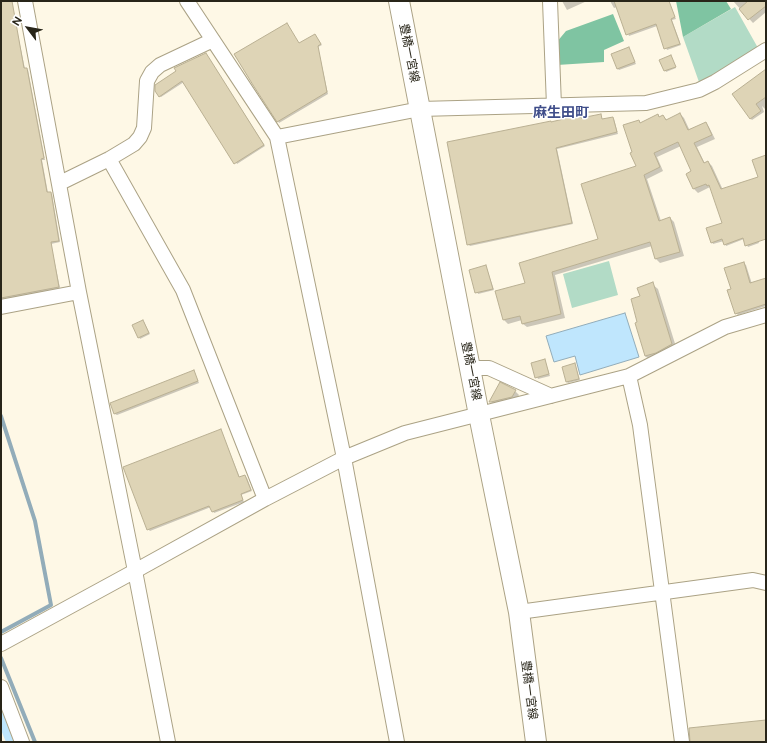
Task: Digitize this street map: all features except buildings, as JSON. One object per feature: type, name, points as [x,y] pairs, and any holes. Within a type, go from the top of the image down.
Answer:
[{"type":"main road","name":"豊橋一宮線","points":[[399,1],[479,415],[519,612],[536,742]]},
{"type":"street","points":[[25,1],[60,183],[79,292],[168,742]]},
{"type":"street","points":[[187,1],[277,137],[344,458],[397,742]]},
{"type":"street","points":[[550,1],[554,106]]},
{"type":"street","points":[[60,183],[109,159],[134,144],[140,137],[144,128],[147,81],[152,72],[160,65],[213,40]]},
{"type":"street","points":[[277,137],[420,109],[646,103],[699,90],[715,82],[766,50]]},
{"type":"street","points":[[109,159],[183,290],[265,499]]},
{"type":"street","points":[[1,307],[79,292]]},
{"type":"street","points":[[1,644],[135,572],[265,499],[344,458],[405,433],[629,376],[725,327],[766,314]]},
{"type":"street","points":[[471,368],[490,368],[551,396]]},
{"type":"street","points":[[629,376],[640,425],[661,593],[682,742]]},
{"type":"street","points":[[519,612],[753,580],[766,583]]},
{"type":"street","points":[[1,687],[22,742]]},
{"type":"green space","points":[[676,1],[726,1],[731,9],[683,37]]},
{"type":"green space","points":[[735,7],[758,48],[712,76],[699,82],[683,37]]},
{"type":"green space","points":[[613,14],[624,41],[604,50],[604,62],[557,65],[556,43],[566,31]]},
{"type":"green space","points":[[609,261],[618,295],[572,308],[563,274]]},
{"type":"water","points":[[625,313],[639,357],[580,375],[575,356],[554,362],[546,336]]},
{"type":"waterway","points":[[1,416],[35,521],[51,605],[1,632]]},
{"type":"waterway","points":[[1,658],[35,742]]},
{"type":"waterway","points":[[1,710],[14,742]]},
{"type":"district","name":"麻生田町","points":[[561,113]]}]
